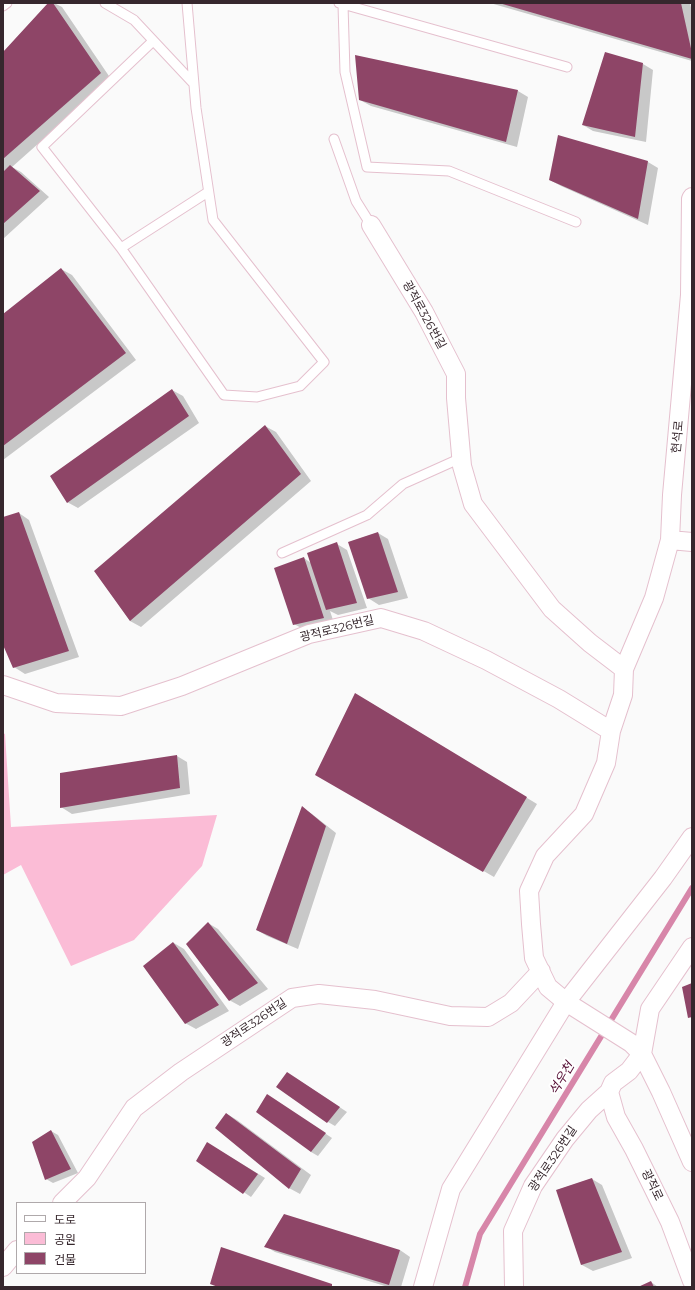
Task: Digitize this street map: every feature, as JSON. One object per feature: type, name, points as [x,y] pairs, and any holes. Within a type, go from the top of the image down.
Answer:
[{"type":"street","name":"현석로","points":[[624,669],[654,598],[670,540],[672,495],[690,296],[692,197]]},
{"type":"street","name":"광적로326번길","points":[[370,225],[424,312],[456,374],[456,398],[462,466],[473,504],[552,610],[590,643],[624,669]]},
{"type":"street","points":[[670,540],[692,542]]},
{"type":"street","name":"광적로326번길","points":[[3,685],[56,703],[121,706],[182,686],[309,634],[381,618],[424,631],[486,660],[559,699],[611,731]]},
{"type":"street","points":[[624,669],[623,695],[611,731],[606,763],[584,814],[545,856],[529,891],[534,958],[548,987],[566,1002],[636,1049],[661,1092],[692,1162]]},
{"type":"street","points":[[423,1287],[451,1189],[566,1002],[663,878],[692,837]]},
{"type":"street","points":[[636,1049],[650,1008],[692,946]]},
{"type":"street","name":"광적로326번길","points":[[63,1202],[87,1178],[134,1108],[181,1072],[292,998],[319,994],[375,1000],[450,1016],[488,1017],[511,1003],[541,971]]},
{"type":"street","name":"광적로326번길","points":[[514,1286],[513,1231],[533,1186],[565,1138],[589,1110],[609,1092],[613,1083],[629,1071],[636,1049]]},
{"type":"street","name":"광적로","points":[[609,1092],[616,1116],[670,1222],[692,1281]]},
{"type":"street","points":[[3,1267],[16,1251]]},
{"type":"lane","points":[[3,6],[7,3]]},
{"type":"lane","points":[[105,3],[134,20],[194,84]]},
{"type":"lane","points":[[153,40],[42,147],[121,248],[224,395],[257,397],[300,386],[324,362],[213,220],[196,108],[187,3]]},
{"type":"lane","points":[[567,67],[340,4],[345,72],[367,167],[449,171],[576,222]]},
{"type":"lane","points":[[334,139],[356,201],[370,225]]},
{"type":"lane","points":[[121,248],[208,192]]},
{"type":"lane","points":[[282,553],[367,515],[403,484],[461,458]]},
{"type":"green space","points":[[3,733],[5,734],[11,827],[217,815],[202,866],[134,940],[71,966],[21,865],[3,875]]},
{"type":"building","points":[[48,3],[53,3],[101,73],[3,159],[3,52]]},
{"type":"building","points":[[499,3],[681,3],[692,59]]},
{"type":"building","points":[[605,52],[643,63],[635,137],[582,125]]},
{"type":"building","points":[[355,55],[518,90],[506,142],[359,100]]},
{"type":"building","points":[[558,135],[648,161],[638,219],[549,180]]},
{"type":"building","points":[[10,165],[40,191],[3,224],[3,172]]},
{"type":"building","points":[[61,268],[126,353],[3,446],[3,314]]},
{"type":"building","points":[[172,389],[189,416],[67,503],[50,476]]},
{"type":"building","points":[[265,425],[301,474],[130,621],[94,571]]},
{"type":"building","points":[[19,512],[69,651],[13,668],[3,645],[3,517]]},
{"type":"building","points":[[378,532],[398,592],[367,599],[348,542]]},
{"type":"building","points":[[337,542],[357,603],[326,610],[307,553]]},
{"type":"building","points":[[304,557],[324,618],[293,625],[274,568]]},
{"type":"building","points":[[355,693],[527,797],[483,872],[315,775]]},
{"type":"building","points":[[177,755],[180,788],[60,808],[60,773]]},
{"type":"building","points":[[302,806],[326,826],[287,944],[256,930]]},
{"type":"building","points":[[208,922],[258,983],[229,1001],[186,944]]},
{"type":"building","points":[[173,942],[219,1005],[185,1024],[143,966]]},
{"type":"building","points":[[692,983],[692,1017],[688,1018],[682,987]]},
{"type":"building","points":[[287,1072],[340,1107],[327,1123],[276,1087]]},
{"type":"building","points":[[267,1094],[326,1133],[311,1152],[256,1112]]},
{"type":"building","points":[[226,1113],[301,1169],[289,1189],[215,1128]]},
{"type":"building","points":[[51,1130],[71,1169],[45,1180],[32,1142]]},
{"type":"building","points":[[207,1142],[258,1174],[243,1194],[196,1161]]},
{"type":"building","points":[[592,1178],[622,1252],[581,1265],[556,1190]]},
{"type":"building","points":[[284,1214],[400,1250],[389,1285],[264,1247]]},
{"type":"building","points":[[221,1247],[332,1284],[332,1287],[218,1287],[210,1284]]},
{"type":"building","points":[[651,1281],[654,1287],[638,1287]]},
{"type":"waterway","name":"석우천","points":[[465,1287],[480,1234],[692,888]]}]
